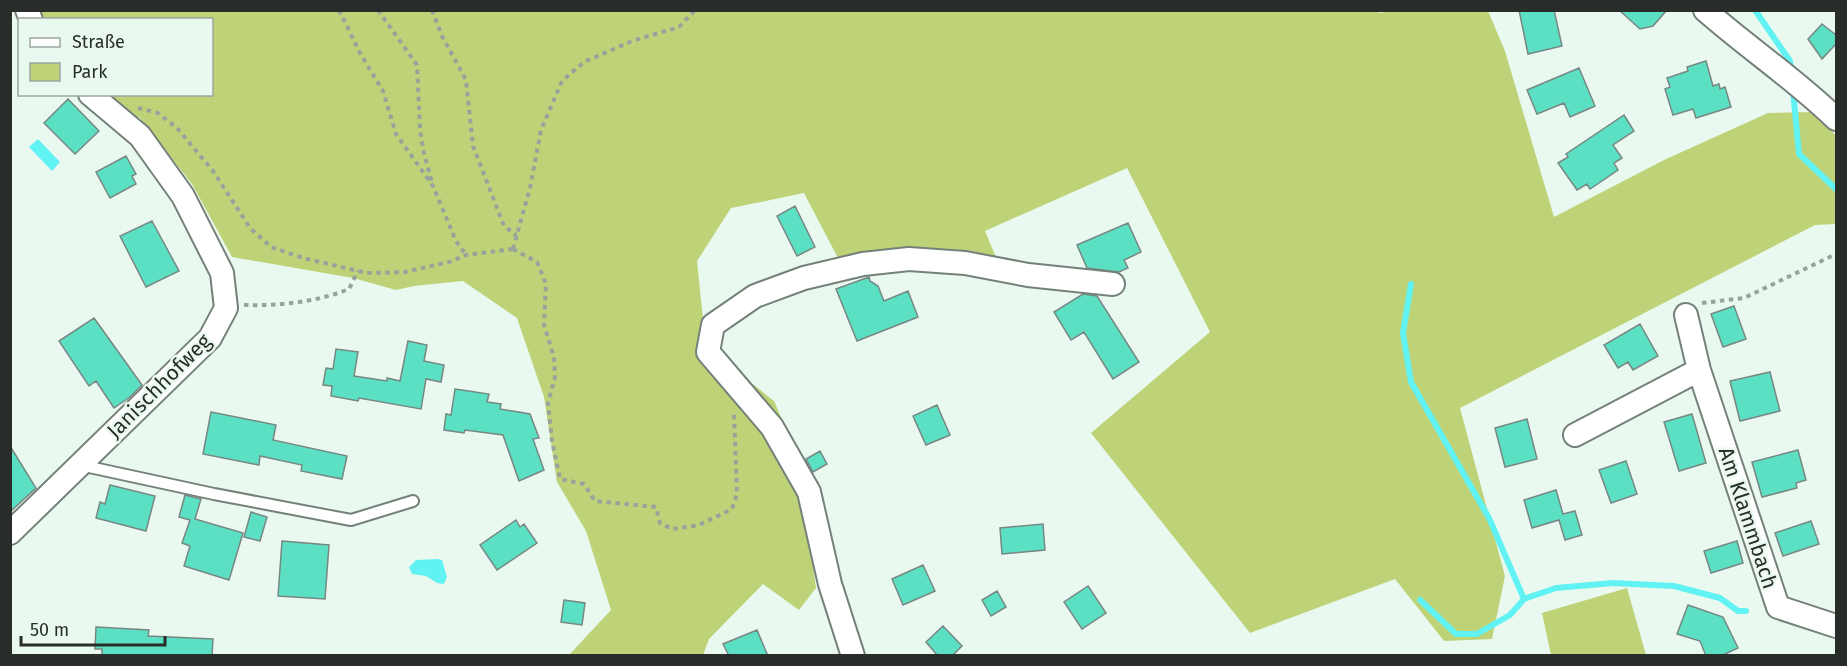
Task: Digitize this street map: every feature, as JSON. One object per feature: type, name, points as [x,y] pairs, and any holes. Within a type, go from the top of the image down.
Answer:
[{"type":"street","points":[[1705,10],[1746,45],[1790,77],[1836,119]]},
{"type":"street","name":"Janischhofweg","points":[[10,533],[210,338],[226,308],[222,273],[183,196],[140,136],[96,100]]},
{"type":"street","points":[[853,656],[830,584],[809,492],[772,426],[708,352],[713,325],[755,296],[804,278],[863,264],[909,259],[965,263],[1028,275],[1113,284]]},
{"type":"street","name":"Am Klammbach","points":[[1686,315],[1699,370],[1778,607],[1836,626]]},
{"type":"street","points":[[1575,435],[1699,370]]},
{"type":"lane","name":"Janischhofweg","points":[[80,465],[214,495],[351,520],[413,501]]},
{"type":"path","points":[[339,10],[360,53],[383,91],[396,134],[433,186]]},
{"type":"path","points":[[378,10],[417,65],[420,129],[424,154],[433,186],[456,241],[466,255]]},
{"type":"path","points":[[432,10],[442,36],[465,80],[473,146],[504,226],[515,234],[513,249]]},
{"type":"path","points":[[513,249],[530,188],[541,130],[562,81],[584,62],[632,41],[679,27],[695,10]]},
{"type":"path","points":[[96,100],[158,113],[177,128],[213,171],[250,228],[271,247],[303,258],[367,273],[405,272],[449,262],[466,255],[513,249],[537,262],[546,284],[544,325],[554,357],[555,377],[548,403],[560,479],[584,484],[595,501],[656,507],[660,522],[672,529],[699,525],[732,509],[737,494],[737,466],[731,379]]},
{"type":"path","points":[[1686,315],[1688,310],[1708,301],[1744,298],[1836,254]]},
{"type":"path","points":[[225,305],[261,306],[328,297],[349,289],[358,271]]},
{"type":"green space","points":[[1378,10],[1379,13],[1396,10],[1488,11],[1505,51],[1554,217],[1664,160],[1768,113],[1814,112],[1836,136],[1836,224],[1815,225],[1460,408],[1505,576],[1492,639],[1444,641],[1395,579],[1250,633],[1091,433],[1210,332],[1127,168],[985,231],[998,262],[839,260],[804,193],[731,208],[697,261],[705,338],[730,366],[774,401],[798,456],[816,588],[799,610],[763,584],[709,639],[703,655],[569,655],[611,610],[586,531],[557,482],[544,397],[517,318],[463,281],[396,290],[353,278],[232,257],[192,184],[140,118],[103,105],[91,96],[213,96],[213,18],[42,18],[39,11]]},
{"type":"green space","points":[[1627,588],[1646,655],[1551,655],[1542,613]]},
{"type":"water","points":[[38,139],[60,162],[52,171],[29,147]]},
{"type":"water","points":[[416,560],[442,560],[447,577],[444,584],[437,583],[426,576],[412,574],[409,567]]},
{"type":"building","points":[[1519,10],[1554,10],[1562,46],[1528,54]]},
{"type":"building","points":[[1619,10],[1667,10],[1653,26],[1640,29]]},
{"type":"building","points":[[1822,24],[1836,35],[1836,44],[1822,59],[1808,39]]},
{"type":"building","points":[[1706,61],[1713,86],[1719,84],[1720,89],[1725,87],[1731,107],[1696,118],[1693,109],[1673,115],[1665,89],[1670,87],[1667,78],[1688,71],[1687,67]]},
{"type":"building","points":[[1579,68],[1595,106],[1570,117],[1564,103],[1537,114],[1527,90]]},
{"type":"building","points":[[68,99],[99,131],[75,154],[44,123]]},
{"type":"building","points":[[1624,115],[1634,131],[1613,145],[1622,158],[1614,163],[1618,170],[1590,189],[1587,184],[1577,190],[1558,163],[1568,157],[1566,154]]},
{"type":"building","points":[[126,156],[136,174],[132,176],[136,184],[110,198],[96,172]]},
{"type":"building","points":[[795,206],[815,247],[797,256],[777,216]]},
{"type":"building","points":[[152,221],[179,271],[146,287],[120,236]]},
{"type":"building","points":[[1128,223],[1141,252],[1124,260],[1128,268],[1119,272],[1087,268],[1077,245]]},
{"type":"building","points":[[869,277],[870,281],[878,286],[884,301],[908,291],[918,317],[857,341],[836,289]]},
{"type":"building","points":[[1083,294],[1097,296],[1139,362],[1113,379],[1084,332],[1071,340],[1054,312]]},
{"type":"building","points":[[1734,306],[1746,339],[1723,347],[1711,314]]},
{"type":"building","points":[[94,318],[142,385],[114,408],[96,381],[89,386],[59,341]]},
{"type":"building","points":[[1640,324],[1658,356],[1633,370],[1628,362],[1618,368],[1604,345]]},
{"type":"building","points":[[408,341],[427,345],[424,361],[444,365],[441,382],[426,379],[421,409],[359,398],[358,401],[331,396],[332,386],[323,385],[326,368],[333,369],[336,349],[358,352],[354,376],[400,381]]},
{"type":"building","points":[[1770,372],[1780,411],[1740,421],[1730,381]]},
{"type":"building","points":[[455,389],[489,394],[487,402],[501,404],[500,409],[530,414],[539,438],[533,439],[544,470],[519,481],[503,435],[444,430],[446,414],[451,415]]},
{"type":"building","points":[[937,405],[950,435],[926,445],[913,416]]},
{"type":"building","points":[[211,412],[276,425],[273,440],[347,456],[342,479],[301,471],[302,465],[260,456],[259,465],[203,454]]},
{"type":"building","points":[[1692,414],[1706,463],[1679,471],[1664,422]]},
{"type":"building","points":[[1527,419],[1537,459],[1505,467],[1495,428]]},
{"type":"building","points":[[10,446],[36,488],[10,512]]},
{"type":"building","points":[[1798,450],[1806,480],[1796,483],[1797,488],[1762,497],[1752,462]]},
{"type":"building","points":[[820,451],[827,464],[813,472],[806,459]]},
{"type":"building","points":[[1626,461],[1637,494],[1611,503],[1599,470]]},
{"type":"building","points":[[110,485],[155,496],[146,531],[96,518],[100,502],[105,504]]},
{"type":"building","points":[[1556,490],[1563,514],[1575,511],[1582,535],[1565,540],[1559,520],[1532,528],[1524,500]]},
{"type":"building","points":[[185,495],[201,499],[195,519],[243,533],[229,580],[184,566],[190,546],[182,543],[190,520],[179,517]]},
{"type":"building","points":[[251,512],[267,517],[260,541],[244,537]]},
{"type":"building","points":[[516,520],[520,527],[524,524],[537,543],[497,570],[480,545]]},
{"type":"building","points":[[1811,521],[1819,544],[1783,556],[1775,533]]},
{"type":"building","points":[[1043,524],[1045,550],[1002,554],[1000,528]]},
{"type":"building","points":[[282,541],[329,545],[325,599],[278,596]]},
{"type":"building","points":[[1737,541],[1743,563],[1711,573],[1704,551]]},
{"type":"building","points":[[923,565],[935,591],[903,605],[892,579]]},
{"type":"building","points":[[1088,586],[1106,613],[1082,629],[1064,602]]},
{"type":"building","points":[[997,591],[1006,607],[991,616],[982,600]]},
{"type":"building","points":[[564,600],[585,603],[582,625],[561,622]]},
{"type":"building","points":[[1688,605],[1723,617],[1738,648],[1721,656],[1706,656],[1700,641],[1677,634]]},
{"type":"building","points":[[943,626],[962,646],[952,656],[938,656],[926,642]]},
{"type":"building","points":[[96,627],[149,630],[148,636],[213,639],[212,656],[102,656],[102,649],[95,649]]},
{"type":"building","points":[[757,630],[768,656],[729,656],[723,644]]},
{"type":"waterway","points":[[1755,10],[1790,61],[1791,71]]},
{"type":"waterway","points":[[1793,90],[1799,154],[1836,189]]},
{"type":"waterway","points":[[1411,284],[1403,333],[1411,382],[1489,518],[1524,599],[1556,588],[1613,583],[1674,586],[1720,598],[1738,611],[1746,611]]},
{"type":"waterway","points":[[1420,600],[1456,634],[1477,634],[1510,615],[1524,599]]}]
